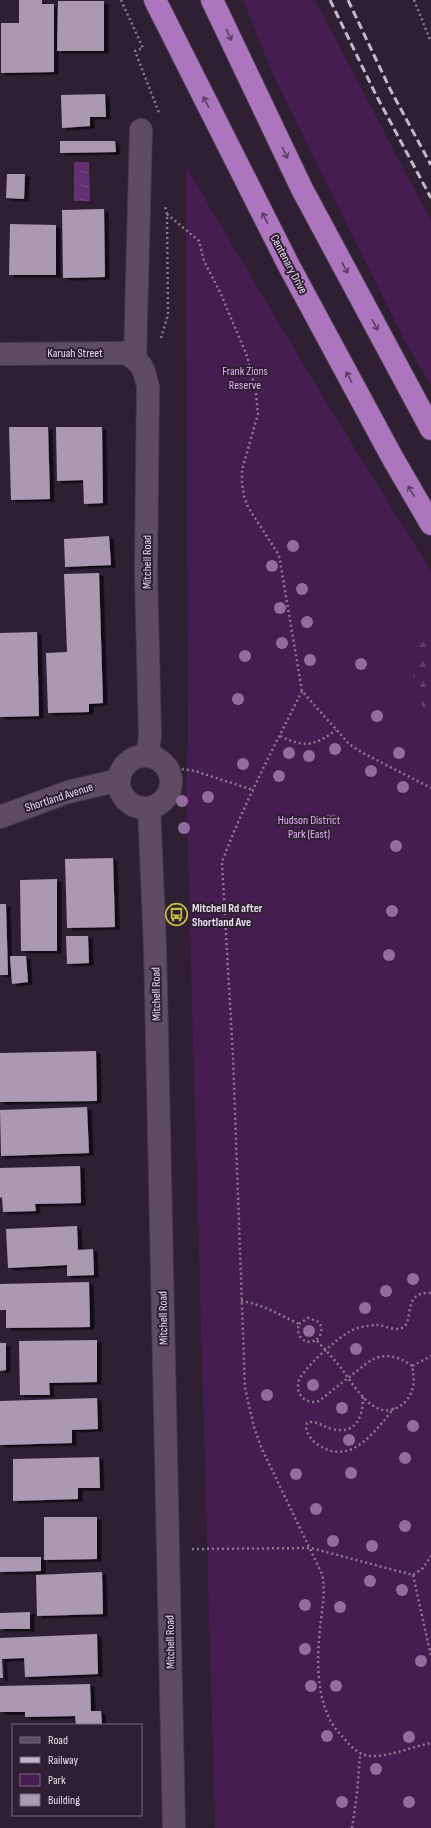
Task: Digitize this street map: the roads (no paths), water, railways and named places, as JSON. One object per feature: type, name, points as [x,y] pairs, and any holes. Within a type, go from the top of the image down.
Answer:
[{"type":"highway","name":"Centenary Drive","points":[[155,0],[288,264],[392,458],[431,524]]},
{"type":"highway","points":[[212,0],[302,189],[431,429]]},
{"type":"street","name":"Mitchell Road","points":[[141,130],[140,364],[148,387],[146,573],[150,736],[147,755]]},
{"type":"street","name":"Karuah Street","points":[[0,354],[124,353],[140,364]]},
{"type":"street","points":[[147,755],[162,761],[171,775],[172,784],[165,799],[149,808],[134,806],[127,801],[119,788],[121,770],[128,762],[137,756],[147,755]]},
{"type":"street","name":"Shortland Avenue","points":[[0,817],[68,792],[119,780]]},
{"type":"street","name":"Mitchell Road","points":[[149,808],[155,946],[174,1828]]},
{"type":"water","points":[[74,162],[89,162],[90,201],[74,201]]},
{"type":"railway","points":[[330,0],[376,95],[431,198]]},
{"type":"railway","points":[[348,0],[390,89],[431,165]]},
{"type":"place","name":"Mitchell Rd after Shortland Ave","points":[[177,915]]},
{"type":"park label","name":"Frank Zions Reserve","points":[[245,378]]},
{"type":"park label","name":"Hudson District Park (East)","points":[[309,827]]}]
